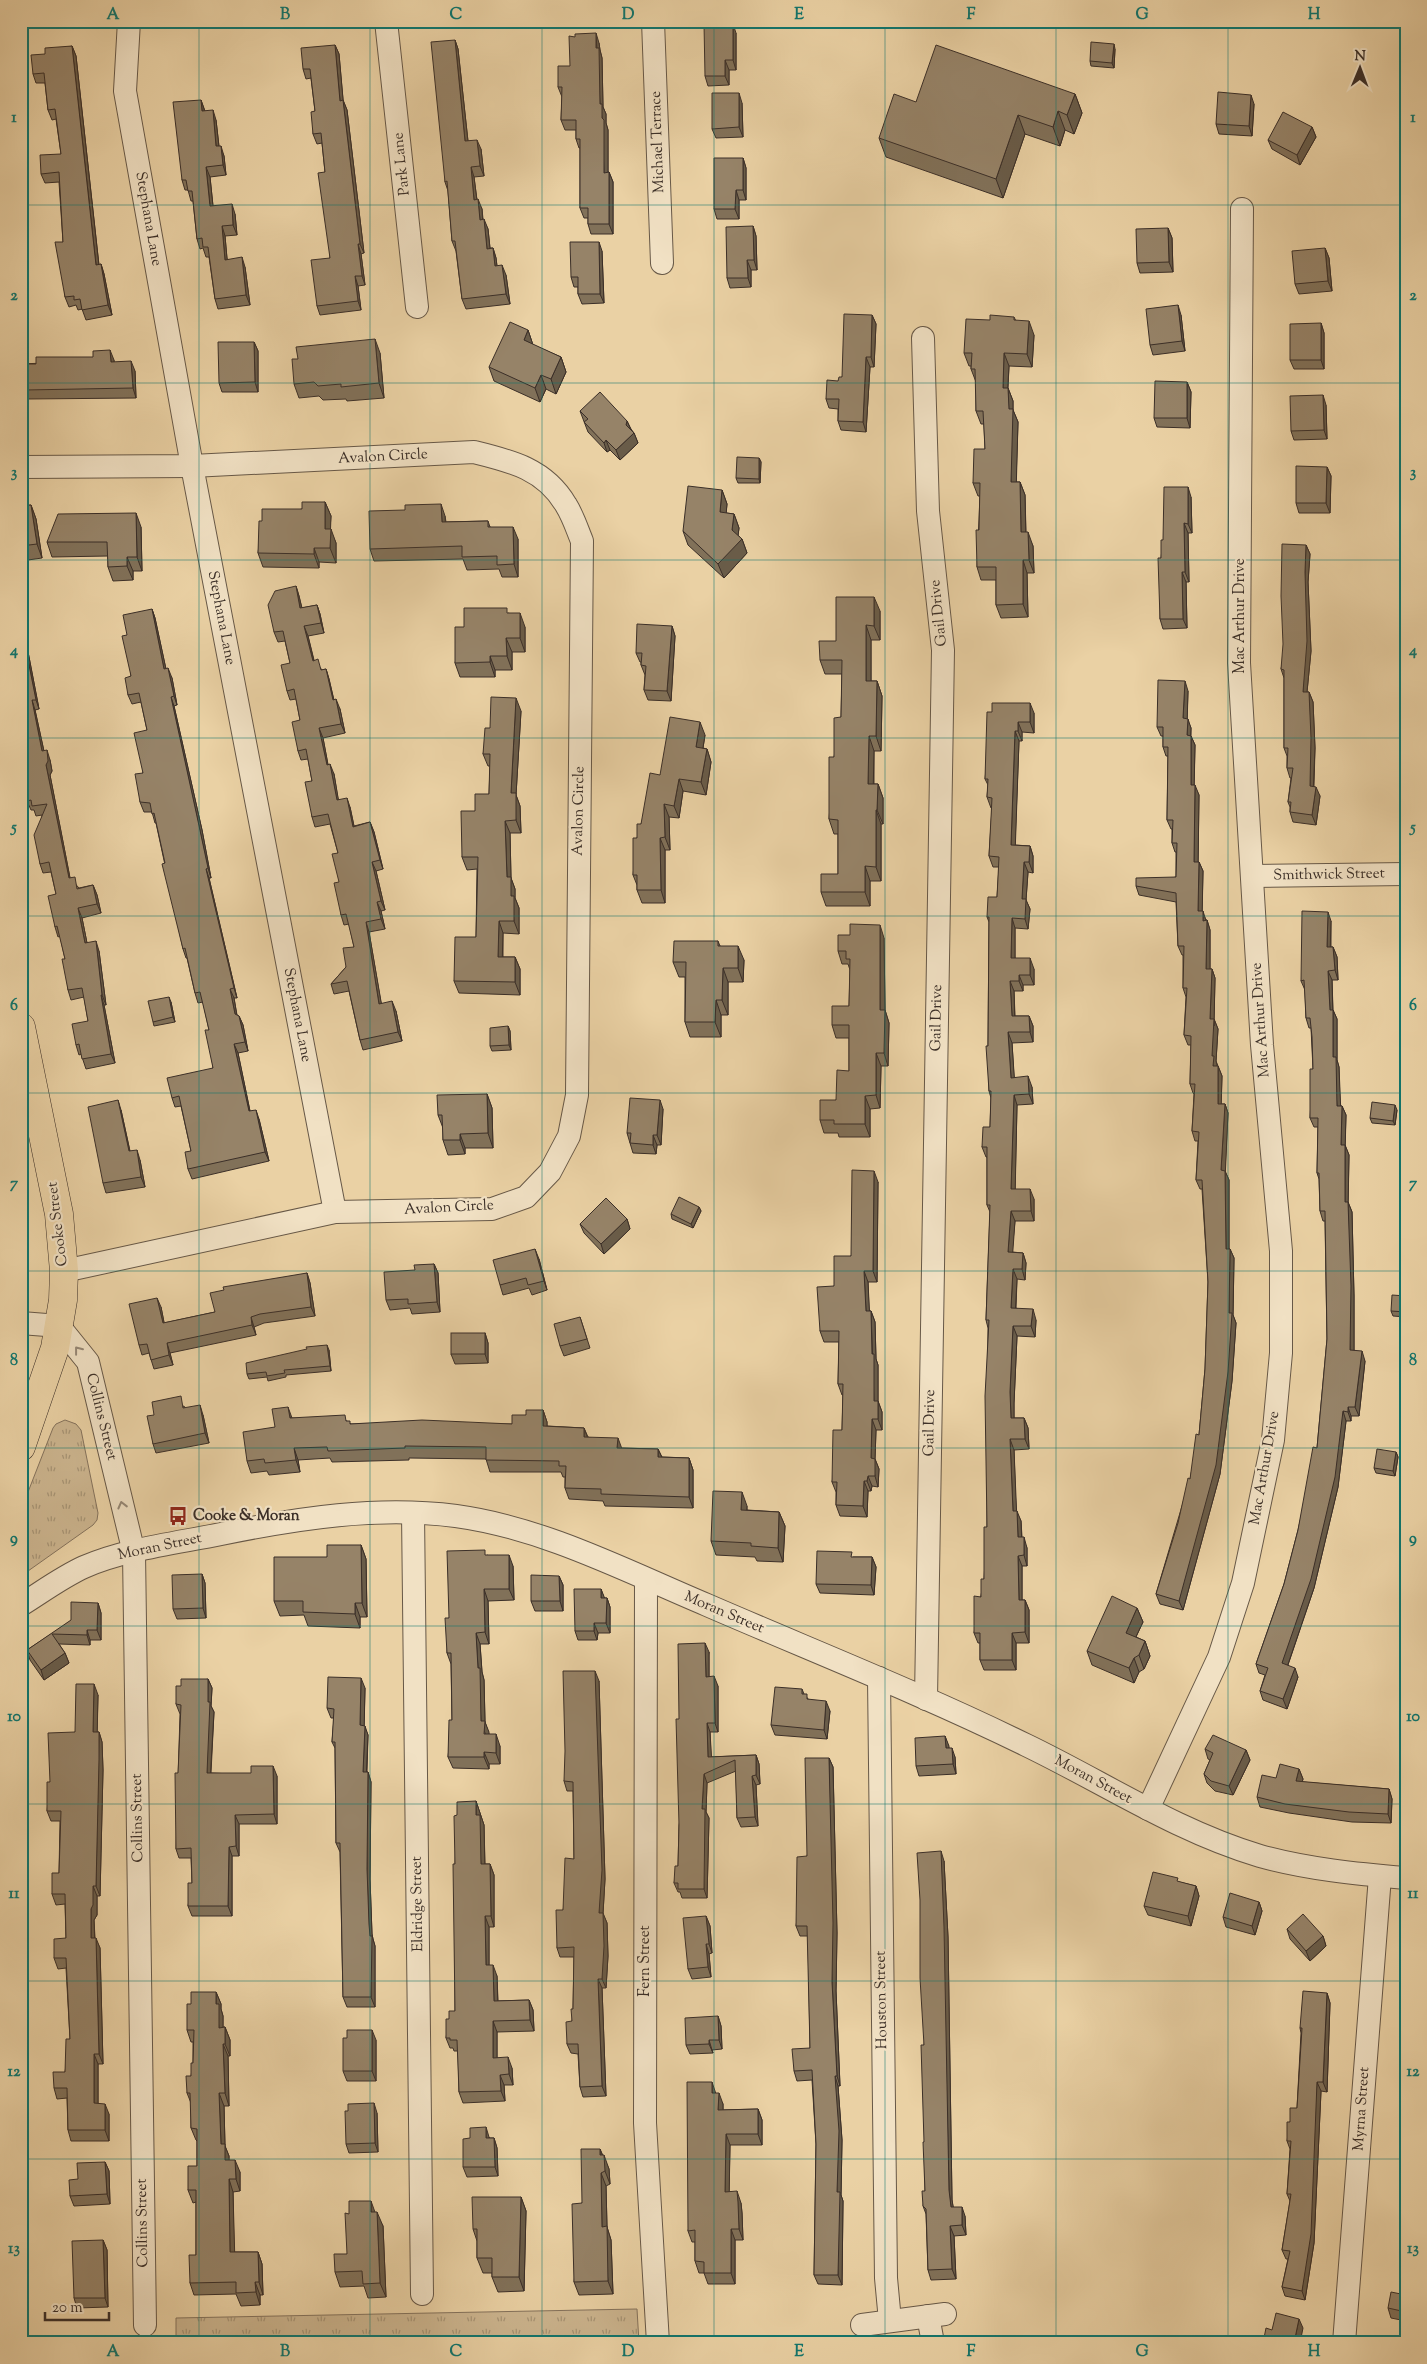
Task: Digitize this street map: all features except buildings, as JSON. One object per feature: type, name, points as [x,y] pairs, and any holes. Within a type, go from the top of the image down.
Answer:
[{"type":"main road","name":"Cooke Street","points":[[21,1027],[57,1204],[62,1234],[64,1271],[59,1326],[46,1376],[21,1447]]},
{"type":"street","name":"Stephana Lane","points":[[128,21],[124,91],[192,466],[335,1212]]},
{"type":"street","name":"Park Lane","points":[[386,21],[417,307]]},
{"type":"street","name":"Michael Terrace","points":[[653,21],[662,264]]},
{"type":"street","name":"Mac Arthur Drive","points":[[1148,1809],[1222,1648],[1243,1583],[1273,1440],[1281,1353],[1281,1251],[1262,1045],[1239,663],[1242,209]]},
{"type":"street","name":"Gail Drive","points":[[923,338],[928,511],[943,650],[926,1699]]},
{"type":"street","name":"Avalon Circle","points":[[21,467],[192,466],[474,452],[508,460],[542,476],[566,504],[582,541],[576,1095],[570,1136],[550,1172],[526,1197],[492,1209],[335,1212],[64,1271]]},
{"type":"street","name":"Smithwick Street","points":[[1252,876],[1406,874]]},
{"type":"street","points":[[21,1323],[59,1326]]},
{"type":"street","name":"Collins Street","points":[[59,1326],[88,1362],[134,1553],[145,2325]]},
{"type":"street","name":"Moran Street","points":[[21,1605],[76,1571],[100,1561],[292,1520],[352,1514],[413,1513],[468,1518],[523,1531],[646,1580],[879,1678],[1029,1746],[1148,1809],[1218,1841],[1257,1855],[1298,1865],[1406,1878]]},
{"type":"street","name":"Eldridge Street","points":[[413,1513],[422,2294]]},
{"type":"street","name":"Fern Street","points":[[646,1580],[645,2122],[658,2343]]},
{"type":"street","name":"Houston Street","points":[[879,1678],[886,2278],[890,2321]]},
{"type":"street","name":"Myrna Street","points":[[1344,2343],[1380,1876]]},
{"type":"street","points":[[862,2325],[936,2315],[933,2343]]},
{"type":"green space","points":[[65,1420],[76,1424],[81,1430],[98,1513],[97,1520],[93,1525],[21,1576],[21,1510],[53,1428],[56,1424]]},
{"type":"green space","points":[[637,2309],[639,2343],[21,2343],[21,2340],[176,2338],[176,2318]]},
{"type":"place","name":"Cooke & Moran","points":[[178,1516]]}]
